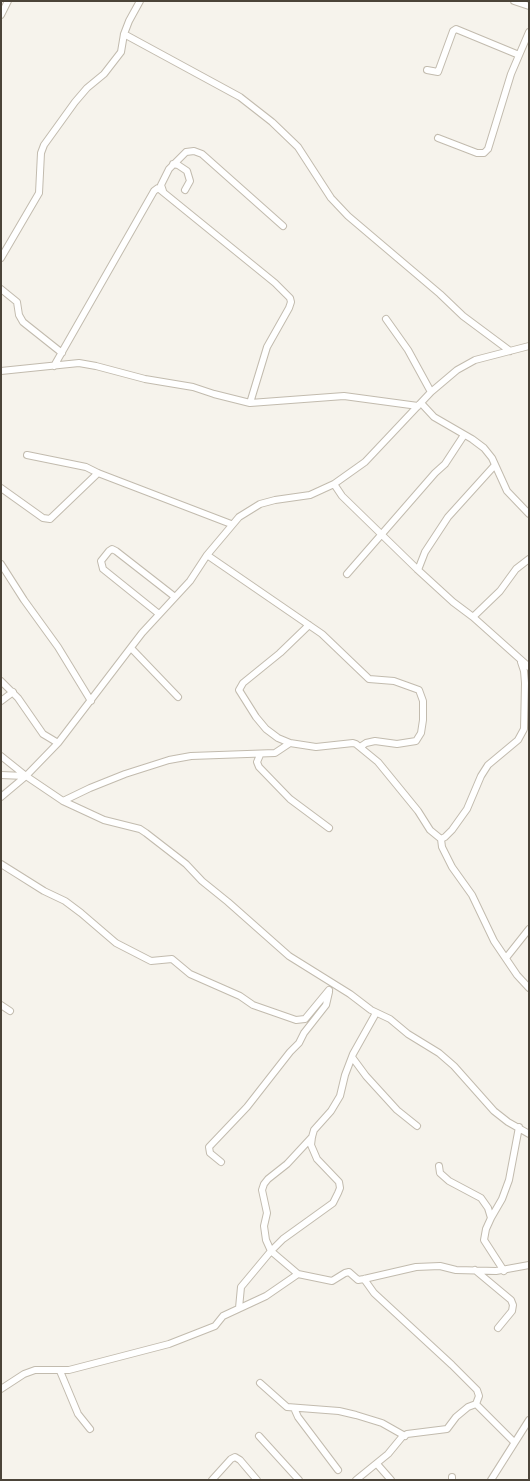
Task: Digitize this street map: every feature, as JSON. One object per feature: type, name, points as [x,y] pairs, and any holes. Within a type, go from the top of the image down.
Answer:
[{"type":"street","points":[[1,15],[8,1]]},
{"type":"street","points":[[1,258],[39,194],[41,153],[44,145],[74,102],[110,68],[121,52],[124,34],[131,16],[140,1]]},
{"type":"street","points":[[514,1],[529,6]]},
{"type":"street","points":[[427,70],[438,72],[453,31],[456,29],[519,55]]},
{"type":"street","points":[[438,138],[477,154],[484,153],[488,149],[511,74],[529,32]]},
{"type":"street","points":[[124,34],[240,96],[272,122],[298,147],[331,198],[348,216],[440,294],[463,316],[510,351]]},
{"type":"street","points":[[162,191],[161,185],[164,177],[173,164],[186,152],[194,151],[202,154],[283,226]]},
{"type":"street","points":[[173,164],[178,164],[187,170],[190,180],[185,190]]},
{"type":"street","points":[[54,366],[154,191],[158,188],[275,283],[290,298],[290,308],[267,347],[250,403]]},
{"type":"street","points":[[1,290],[17,302],[22,322],[62,352]]},
{"type":"street","points":[[386,319],[408,350],[431,392]]},
{"type":"street","points":[[1,797],[26,776],[58,743],[131,648],[190,581],[231,524],[247,511],[260,504],[275,500],[310,496],[334,484],[365,462],[431,392],[466,364],[529,346]]},
{"type":"street","points":[[1,371],[79,364],[96,366],[145,379],[193,387],[250,403],[344,396],[419,404],[434,417],[484,448],[495,465],[507,491],[529,514]]},
{"type":"street","points":[[347,574],[445,464],[464,435]]},
{"type":"street","points":[[28,455],[78,465],[231,524]]},
{"type":"street","points":[[418,570],[425,552],[448,517],[495,465]]},
{"type":"street","points":[[1,488],[43,518],[50,519],[98,473]]},
{"type":"street","points":[[334,484],[342,496],[418,570],[529,667]]},
{"type":"street","points":[[159,614],[103,569],[102,562],[109,551],[112,549],[116,551],[175,597]]},
{"type":"street","points":[[207,555],[309,625],[327,639],[366,677],[374,680],[394,681],[419,690],[424,701],[421,733],[416,741],[397,744],[375,741],[360,747]]},
{"type":"street","points":[[473,617],[500,591],[516,569],[529,559]]},
{"type":"street","points":[[1,564],[58,647],[91,701]]},
{"type":"street","points":[[309,625],[280,653],[244,683],[239,690],[256,717],[266,729],[278,738],[290,743],[316,746],[353,743],[378,762],[418,811],[430,830],[441,839],[442,847],[452,867],[472,895],[494,941],[517,975],[529,988]]},
{"type":"street","points":[[131,648],[178,697]]},
{"type":"street","points":[[441,839],[446,838],[467,809],[480,776],[488,765],[518,740],[524,730],[526,684],[520,661]]},
{"type":"street","points":[[1,681],[18,698],[43,734],[58,743]]},
{"type":"street","points":[[1,701],[13,692]]},
{"type":"street","points":[[524,730],[529,738]]},
{"type":"street","points":[[63,801],[116,777],[169,760],[198,755],[275,754],[290,743]]},
{"type":"street","points":[[260,754],[257,762],[259,767],[290,799],[329,828]]},
{"type":"street","points":[[1,756],[26,776],[63,801],[104,820],[140,829],[146,833],[186,864],[202,881],[290,956],[376,1013],[390,1018],[408,1034],[447,1059],[494,1111],[508,1122],[529,1134]]},
{"type":"street","points":[[1,775],[26,776]]},
{"type":"street","points":[[1,864],[44,891],[65,901],[116,943],[151,962],[172,959],[190,974],[240,996],[253,1005],[296,1020],[305,1019],[329,990]]},
{"type":"street","points":[[506,958],[529,929]]},
{"type":"street","points":[[221,1162],[210,1153],[209,1147],[246,1107],[299,1043],[304,1033],[326,1005],[329,983]]},
{"type":"street","points":[[1,1005],[10,1011]]},
{"type":"street","points":[[240,1308],[241,1288],[271,1251],[283,1239],[333,1203],[338,1193],[340,1188],[339,1182],[317,1159],[311,1145],[312,1137],[314,1130],[332,1111],[340,1096],[352,1057],[376,1013]]},
{"type":"street","points":[[352,1057],[366,1076],[397,1110],[416,1126]]},
{"type":"street","points":[[504,1271],[484,1240],[486,1229],[509,1180],[519,1127]]},
{"type":"street","points":[[312,1137],[298,1153],[264,1184],[262,1195],[267,1214],[264,1233],[271,1251],[298,1274],[332,1281],[349,1272],[358,1280],[416,1267],[440,1266],[456,1270],[504,1271],[529,1264]]},
{"type":"street","points":[[439,1166],[440,1174],[449,1181],[481,1198],[491,1212],[491,1218]]},
{"type":"street","points":[[475,1270],[511,1300],[513,1305],[512,1311],[498,1328]]},
{"type":"street","points":[[1,1389],[24,1374],[35,1370],[69,1370],[169,1344],[215,1326],[223,1316],[266,1296],[298,1274]]},
{"type":"street","points":[[356,1480],[377,1464],[405,1436],[447,1429],[456,1417],[468,1407],[476,1404],[479,1396],[477,1390],[414,1329],[374,1294],[364,1279]]},
{"type":"street","points":[[60,1371],[78,1414],[90,1429]]},
{"type":"street","points":[[260,1383],[287,1407],[318,1409],[356,1415],[382,1423],[405,1436]]},
{"type":"street","points":[[476,1404],[514,1442]]},
{"type":"street","points":[[294,1408],[298,1417],[338,1470]]},
{"type":"street","points":[[491,1480],[514,1442],[528,1424]]},
{"type":"street","points":[[259,1436],[299,1480]]},
{"type":"street","points":[[212,1480],[235,1457],[240,1460],[257,1480]]},
{"type":"street","points":[[377,1464],[391,1480]]},
{"type":"street","points":[[496,1472],[499,1480]]}]
